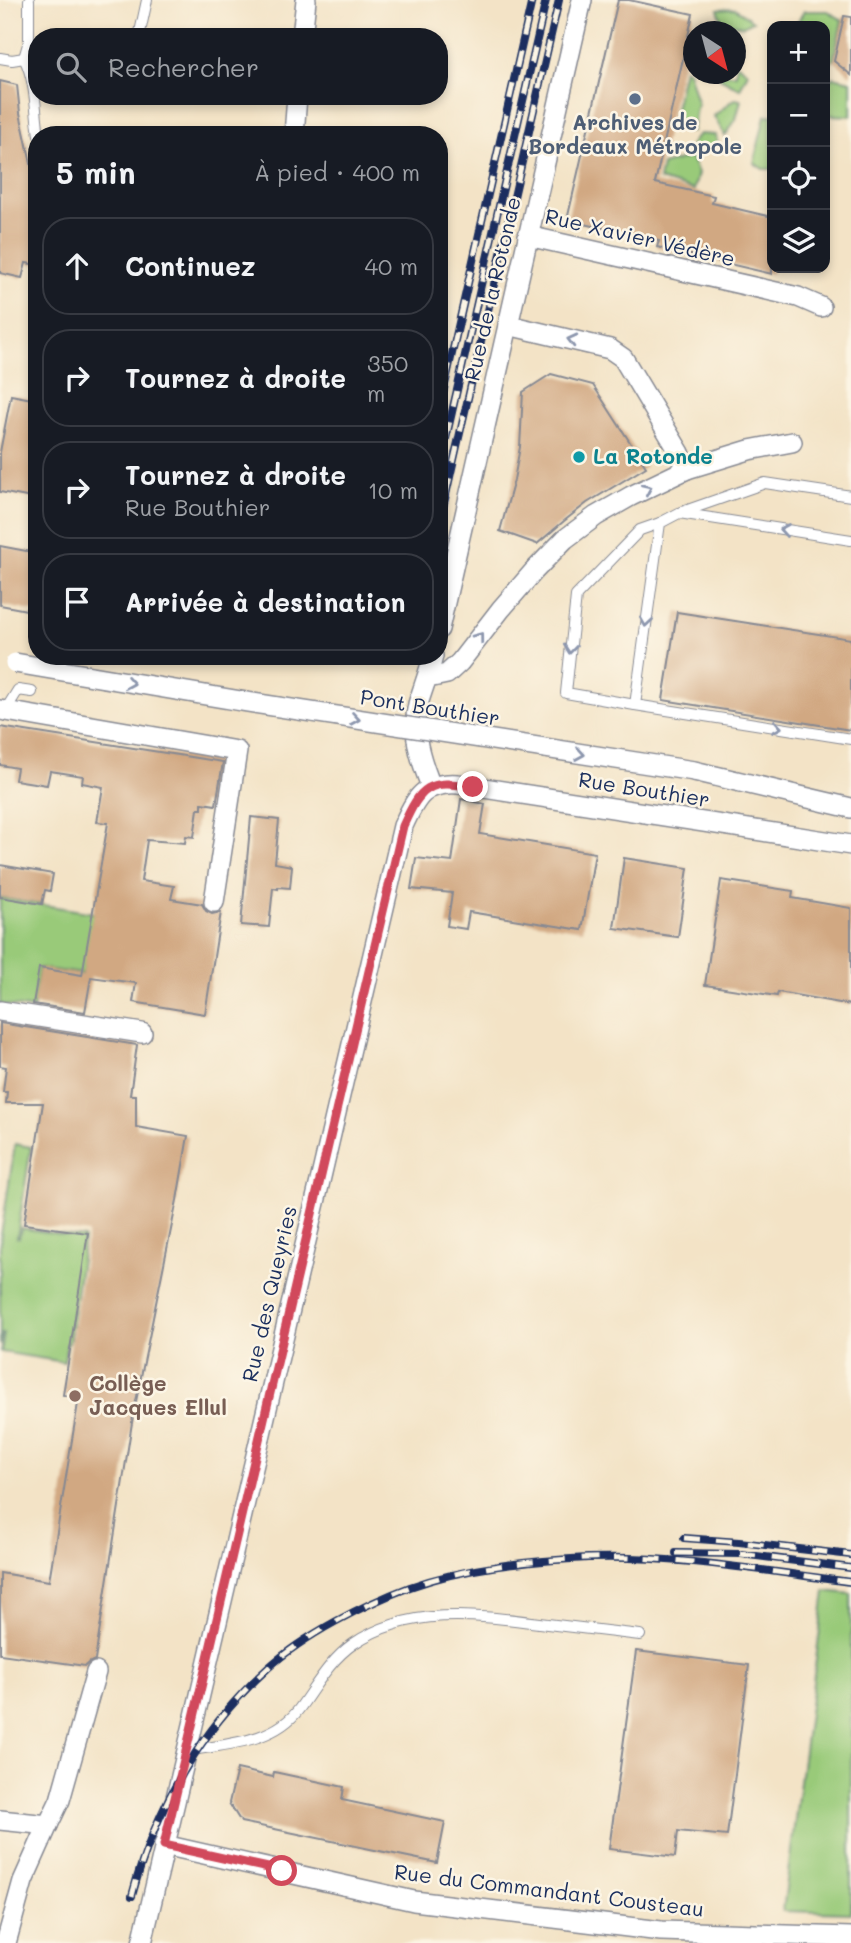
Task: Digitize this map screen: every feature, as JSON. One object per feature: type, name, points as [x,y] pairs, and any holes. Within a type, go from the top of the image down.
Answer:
[{"type":"street","points":[[303,28],[306,0]]},
{"type":"street","name":"Rue de la Rotonde","points":[[448,589],[582,0]]},
{"type":"street","points":[[295,126],[296,105]]},
{"type":"street","name":"Rue Xavier Védère","points":[[528,236],[798,297],[821,307]]},
{"type":"street","points":[[508,325],[610,349],[622,358],[687,469]]},
{"type":"street","points":[[428,678],[447,674],[460,662],[500,609],[565,539],[596,516],[687,469],[749,450],[792,442]]},
{"type":"street","name":"Pont Bouthier","points":[[7,662],[694,771],[851,808]]},
{"type":"street","points":[[431,665],[418,706],[417,742],[422,765],[431,786]]},
{"type":"street","points":[[3,710],[237,751],[214,902]]},
{"type":"street","name":"Rue Bouthier","points":[[431,786],[443,783],[458,784],[851,845]]},
{"type":"street","name":"Rue des Queyries","points":[[142,1943],[403,826],[420,795],[431,786]]},
{"type":"street","points":[[0,1011],[142,1033]]},
{"type":"street","points":[[6,1943],[23,1881],[60,1800],[96,1672]]},
{"type":"street","points":[[0,1820],[48,1825]]},
{"type":"street","name":"Rue du Commandant Cousteau","points":[[164,1845],[414,1901],[655,1931],[851,1937]]},
{"type":"lane","points":[[29,0],[29,28]]},
{"type":"lane","points":[[141,28],[147,0]]},
{"type":"lane","points":[[28,44],[24,58],[28,65]]},
{"type":"lane","points":[[0,58],[24,58]]},
{"type":"lane","points":[[35,105],[38,126]]},
{"type":"lane","points":[[851,496],[765,483],[679,513],[640,530],[576,596],[566,693],[851,739]]},
{"type":"lane","points":[[679,513],[851,540]]},
{"type":"lane","points":[[635,705],[660,523]]},
{"type":"lane","points":[[3,710],[18,690],[32,692]]},
{"type":"lane","points":[[186,1751],[249,1740],[271,1731],[297,1712],[328,1667],[343,1652],[389,1626],[431,1616],[476,1615],[640,1635]]},
{"type":"green space","points":[[735,8],[753,21],[746,24],[746,21],[722,21],[718,9]]},
{"type":"green space","points":[[804,11],[828,11],[842,20],[834,58],[830,64],[830,21],[798,21]]},
{"type":"green space","points":[[683,73],[683,84],[692,84],[698,105],[692,132],[671,127]]},
{"type":"green space","points":[[833,77],[851,81],[851,116],[830,115],[830,80]]},
{"type":"green space","points":[[734,99],[741,100],[736,119],[725,136],[714,116]]},
{"type":"green space","points":[[765,116],[767,169],[763,169],[754,163]]},
{"type":"green space","points":[[699,134],[715,135],[718,144],[695,153],[691,144]]},
{"type":"green space","points":[[691,157],[698,173],[694,190],[659,180],[662,165]]},
{"type":"green space","points":[[0,898],[94,913],[83,974],[39,968],[33,1009],[0,1004]]},
{"type":"green space","points":[[15,1144],[31,1147],[17,1238],[21,1228],[84,1238],[64,1362],[1,1352],[4,1334],[0,1345],[0,1242]]},
{"type":"green space","points":[[825,1591],[851,1594],[851,1913],[783,1911]]},
{"type":"building","name":"Archives de Bordeaux Métropole","points":[[618,0],[693,14],[691,21],[683,21],[683,58],[655,183],[714,196],[712,203],[767,216],[767,273],[657,247],[659,241],[567,220]]},
{"type":"building","points":[[844,16],[851,17],[851,75],[834,61]]},
{"type":"building","points":[[0,81],[17,85],[28,150],[28,263],[22,278],[0,273]]},
{"type":"building","name":"La Rotonde","points":[[551,374],[593,385],[646,467],[587,503],[537,544],[500,531],[520,447],[523,392]]},
{"type":"building","points":[[11,395],[28,398],[28,497],[0,492],[0,452]]},
{"type":"building","points":[[0,546],[28,551],[28,610],[0,605]]},
{"type":"building","points":[[677,612],[851,639],[851,730],[663,700]]},
{"type":"building","points":[[0,727],[223,762],[216,805],[202,803],[202,809],[198,809],[194,837],[186,836],[185,843],[147,840],[141,881],[174,886],[171,899],[202,904],[206,911],[212,914],[221,912],[205,1014],[133,1002],[136,983],[91,977],[85,1012],[33,1004],[39,968],[82,975],[108,823],[97,822],[103,787],[82,783],[83,776],[50,771],[47,785],[15,780],[17,768],[0,765]]},
{"type":"building","points":[[461,799],[485,804],[480,834],[595,853],[582,930],[469,912],[466,929],[447,926],[452,893],[411,889],[416,858],[452,862]]},
{"type":"building","points":[[251,817],[279,820],[275,863],[292,866],[290,888],[273,888],[269,927],[241,925]]},
{"type":"building","points":[[624,858],[688,868],[678,937],[614,928]]},
{"type":"building","points":[[0,865],[53,874],[50,891],[45,890],[42,904],[0,897]]},
{"type":"building","points":[[721,880],[793,891],[792,898],[851,908],[851,1005],[778,992],[777,996],[705,985]]},
{"type":"building","points":[[0,1023],[137,1045],[130,1095],[136,1095],[136,1127],[188,1136],[133,1416],[95,1660],[85,1666],[0,1654],[0,1573],[49,1581],[79,1397],[63,1395],[88,1233],[24,1224],[43,1103],[6,1103],[7,1092],[3,1092],[6,1067],[0,1066]]},
{"type":"building","points":[[636,1651],[749,1665],[727,1836],[678,1831],[675,1857],[609,1849]]},
{"type":"building","points":[[237,1769],[273,1777],[274,1772],[344,1787],[342,1800],[445,1822],[437,1863],[241,1822],[229,1803]]},
{"type":"railway","points":[[448,371],[532,0]]},
{"type":"railway","points":[[448,430],[546,0]]},
{"type":"railway","points":[[448,486],[559,0]]},
{"type":"railway","points":[[684,1538],[851,1555]]},
{"type":"railway","points":[[676,1553],[741,1554],[851,1568]]},
{"type":"railway","points":[[132,1896],[167,1801],[222,1717],[268,1668],[299,1644],[355,1611],[392,1594],[453,1574],[521,1563],[588,1558],[687,1561],[851,1582]]},
{"type":"place","name":"Archives de Bordeaux Métropole","points":[[635,99]]},
{"type":"place","name":"La Rotonde","points":[[579,457]]},
{"type":"place","name":"Collège Jacques Ellul","points":[[75,1396]]},
{"type":"route","points":[[282,1871],[164,1845],[403,826],[420,795],[431,786],[443,783],[473,787]]}]
